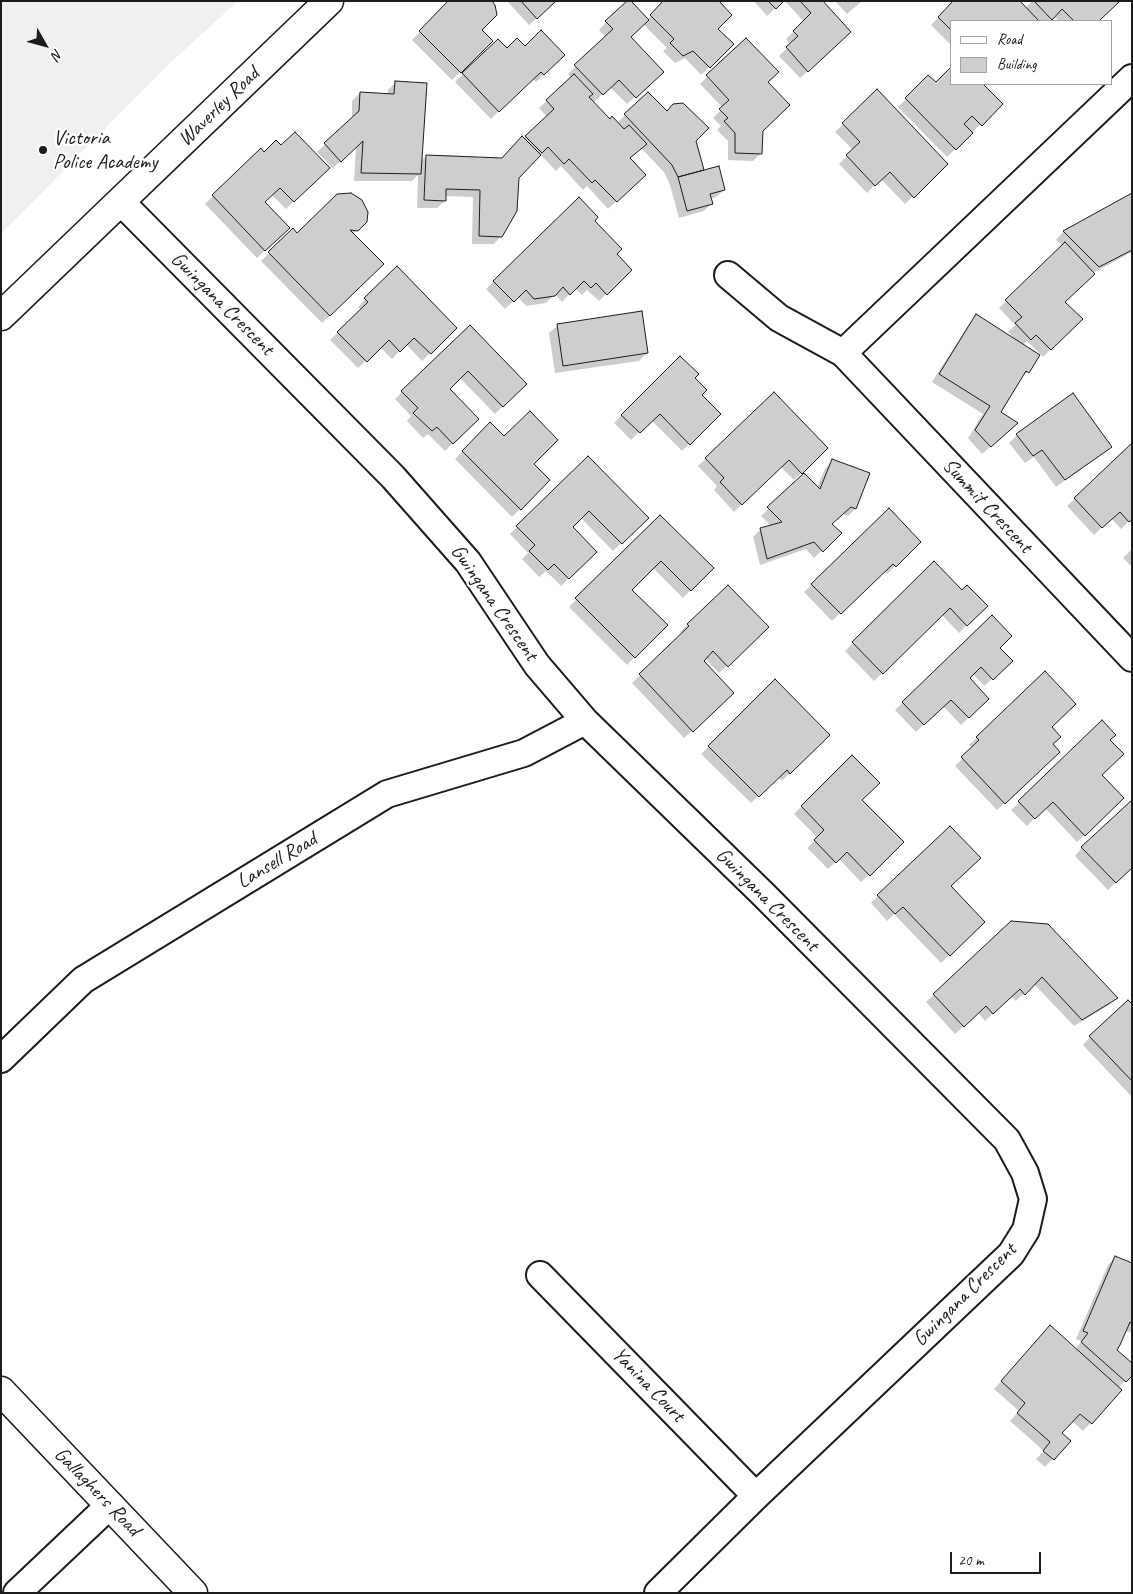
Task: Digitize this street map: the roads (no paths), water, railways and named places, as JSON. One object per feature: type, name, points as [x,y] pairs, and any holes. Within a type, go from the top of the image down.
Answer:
[{"type":"main road","name":"Waverley Road","points":[[1,316],[329,1]]},
{"type":"main road","name":"Gallaghers Road","points":[[1,1391],[193,1593]]},
{"type":"street","points":[[843,353],[1132,78]]},
{"type":"street","name":"Gwingana Crescent","points":[[121,202],[394,476],[468,562],[537,665],[585,721],[764,895],[1006,1140],[1025,1172],[1033,1199],[1026,1230],[1011,1254],[756,1496],[658,1593]]},
{"type":"street","name":"Summit Crescent","points":[[728,275],[779,318],[843,353],[1132,658]]},
{"type":"street","name":"Lansell Road","points":[[1,1059],[83,980],[387,794],[524,753],[585,721]]},
{"type":"street","name":"Yanina Court","points":[[540,1275],[756,1496]]},
{"type":"street","points":[[17,1593],[110,1505]]},
{"type":"place","name":"Victoria Police Academy","points":[[43,150]]}]
